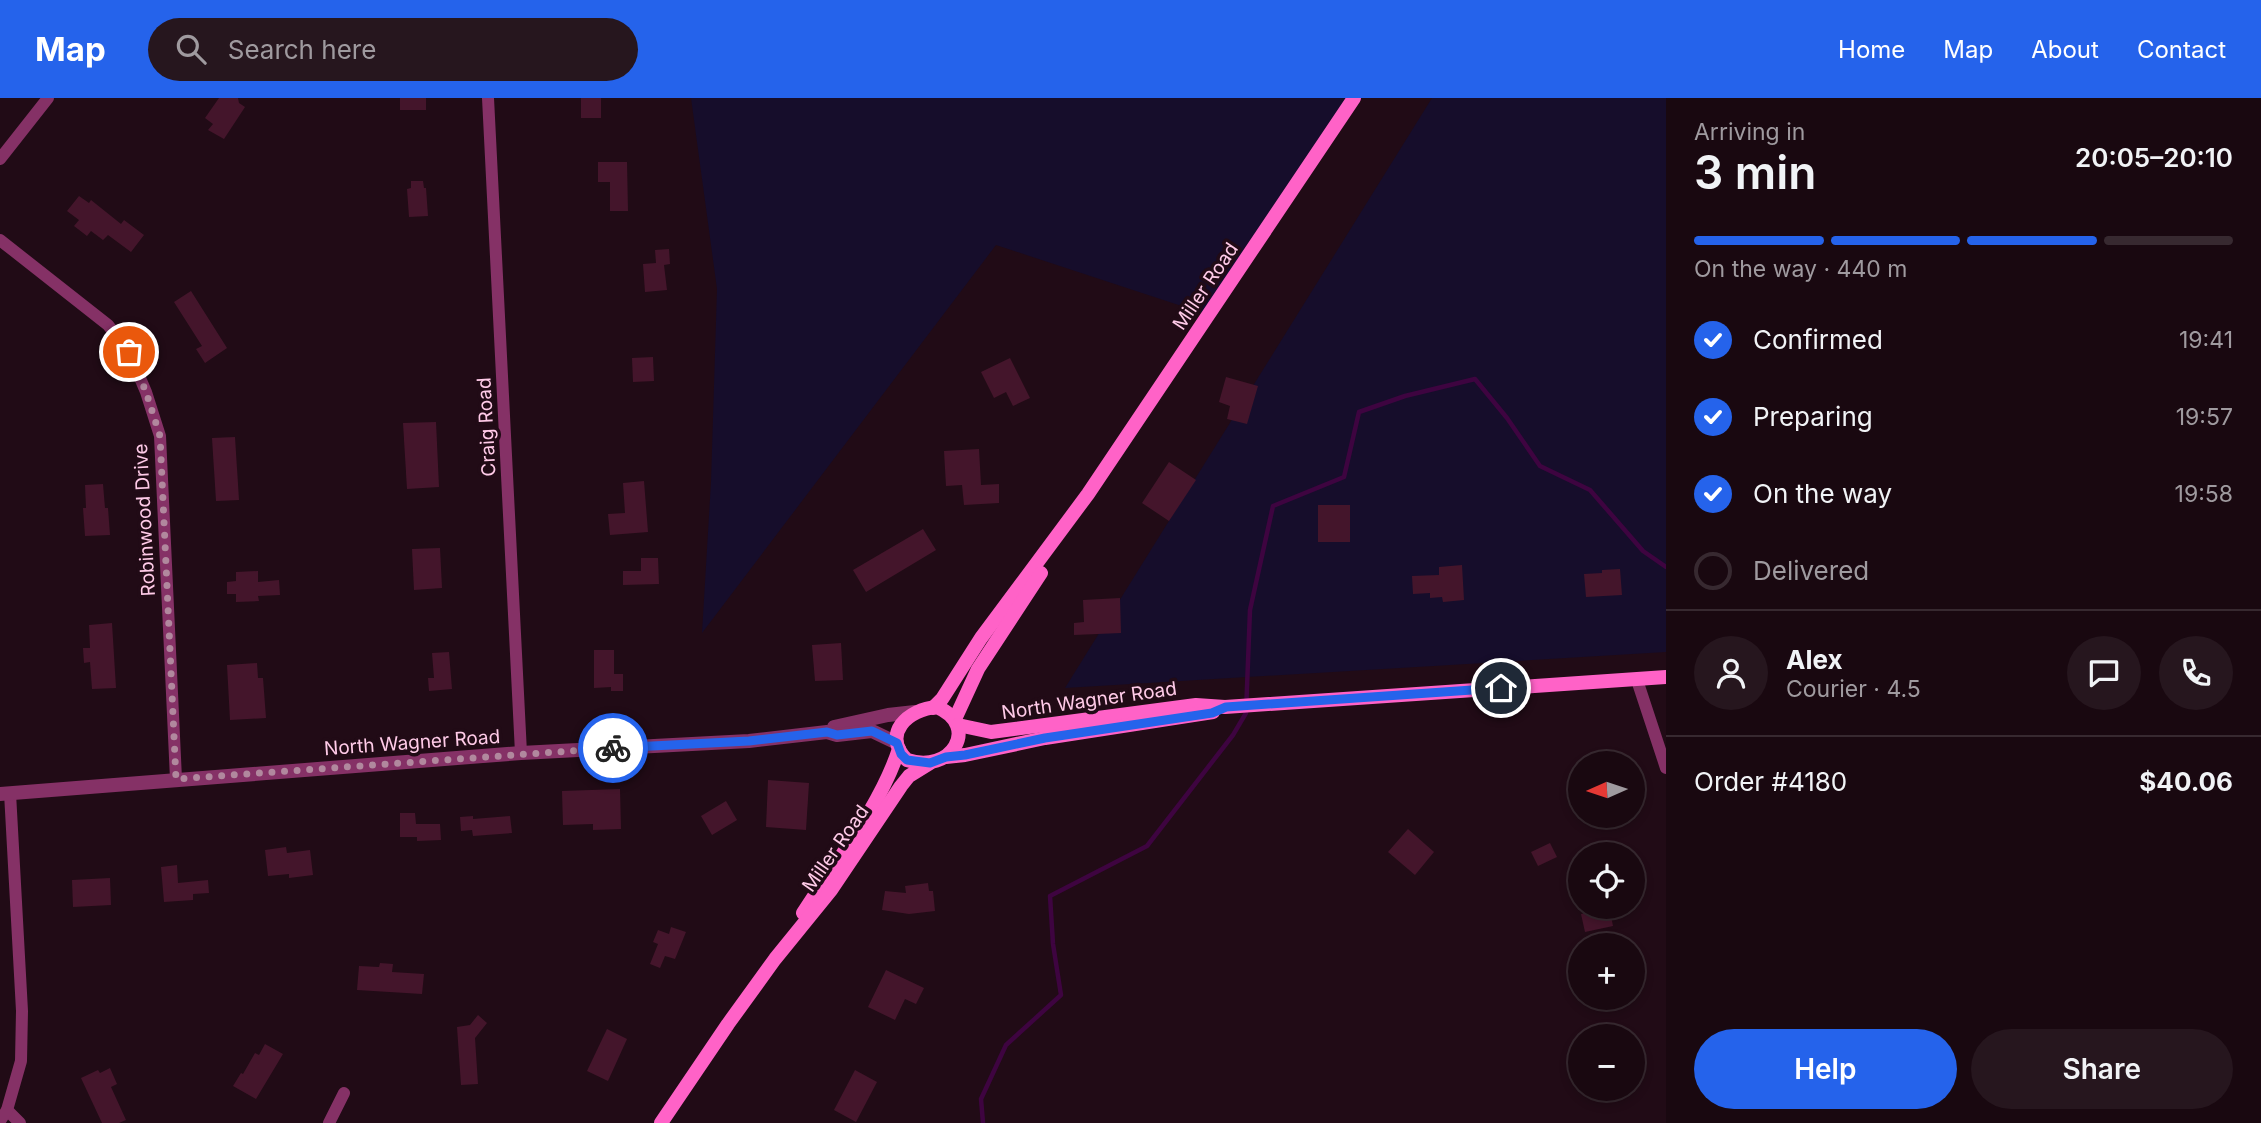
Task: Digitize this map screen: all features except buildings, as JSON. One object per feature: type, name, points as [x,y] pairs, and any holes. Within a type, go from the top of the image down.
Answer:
[{"type":"main road","name":"Miller Road","points":[[933,708],[942,699],[981,638],[1088,494],[1354,98]]},
{"type":"main road","name":"Miller Road","points":[[956,722],[978,669],[1079,514],[1088,494]]},
{"type":"main road","name":"North Wagner Road","points":[[956,722],[991,732],[1196,705],[1231,707],[1666,677]]},
{"type":"main road","name":"North Wagner Road","points":[[946,757],[1045,738],[1212,713],[1231,707]]},
{"type":"main road","points":[[933,708],[947,712],[956,722],[956,742],[953,750],[946,757],[930,763],[907,760],[898,746],[901,725],[915,712],[933,708]]},
{"type":"main road","name":"Miller Road","points":[[775,959],[877,799],[894,765],[898,746]]},
{"type":"main road","name":"Miller Road","points":[[661,1123],[727,1024],[831,890],[901,786],[909,776],[930,763]]},
{"type":"street","points":[[0,159],[48,98]]},
{"type":"street","name":"Craig Road","points":[[488,98],[521,754]]},
{"type":"street","name":"Robinwood Drive","points":[[0,240],[108,325],[129,352],[146,392],[160,436],[176,779]]},
{"type":"street","points":[[1637,680],[1666,768]]},
{"type":"street","name":"North Wagner Road","points":[[827,732],[833,727],[915,712]]},
{"type":"street","name":"North Wagner Road","points":[[5,794],[521,754],[749,741],[827,732],[837,735],[872,731],[898,746]]},
{"type":"street","points":[[5,794],[22,1011],[21,1061],[3,1116],[20,1123]]},
{"type":"street","points":[[329,1123],[344,1093]]},
{"type":"shaded area","points":[[691,98],[1353,98],[1209,315],[996,245],[702,633],[711,482],[717,289]]},
{"type":"shaded area","points":[[1432,98],[1666,98],[1666,652],[1065,688]]},
{"type":"waterway","points":[[983,1123],[981,1099],[1006,1045],[1061,995],[1053,944],[1050,896],[1147,846],[1233,735],[1246,713],[1250,610],[1273,506],[1344,477],[1359,412],[1405,396],[1475,379],[1507,418],[1540,466],[1590,490],[1643,551],[1666,567]]},
{"type":"way so far","points":[[129,352],[160,436],[176,779],[613,748]]},
{"type":"route","points":[[613,748],[872,731],[897,743],[901,754],[907,760],[930,763],[946,757],[1045,738],[1212,713],[1226,707],[1501,688]]}]
